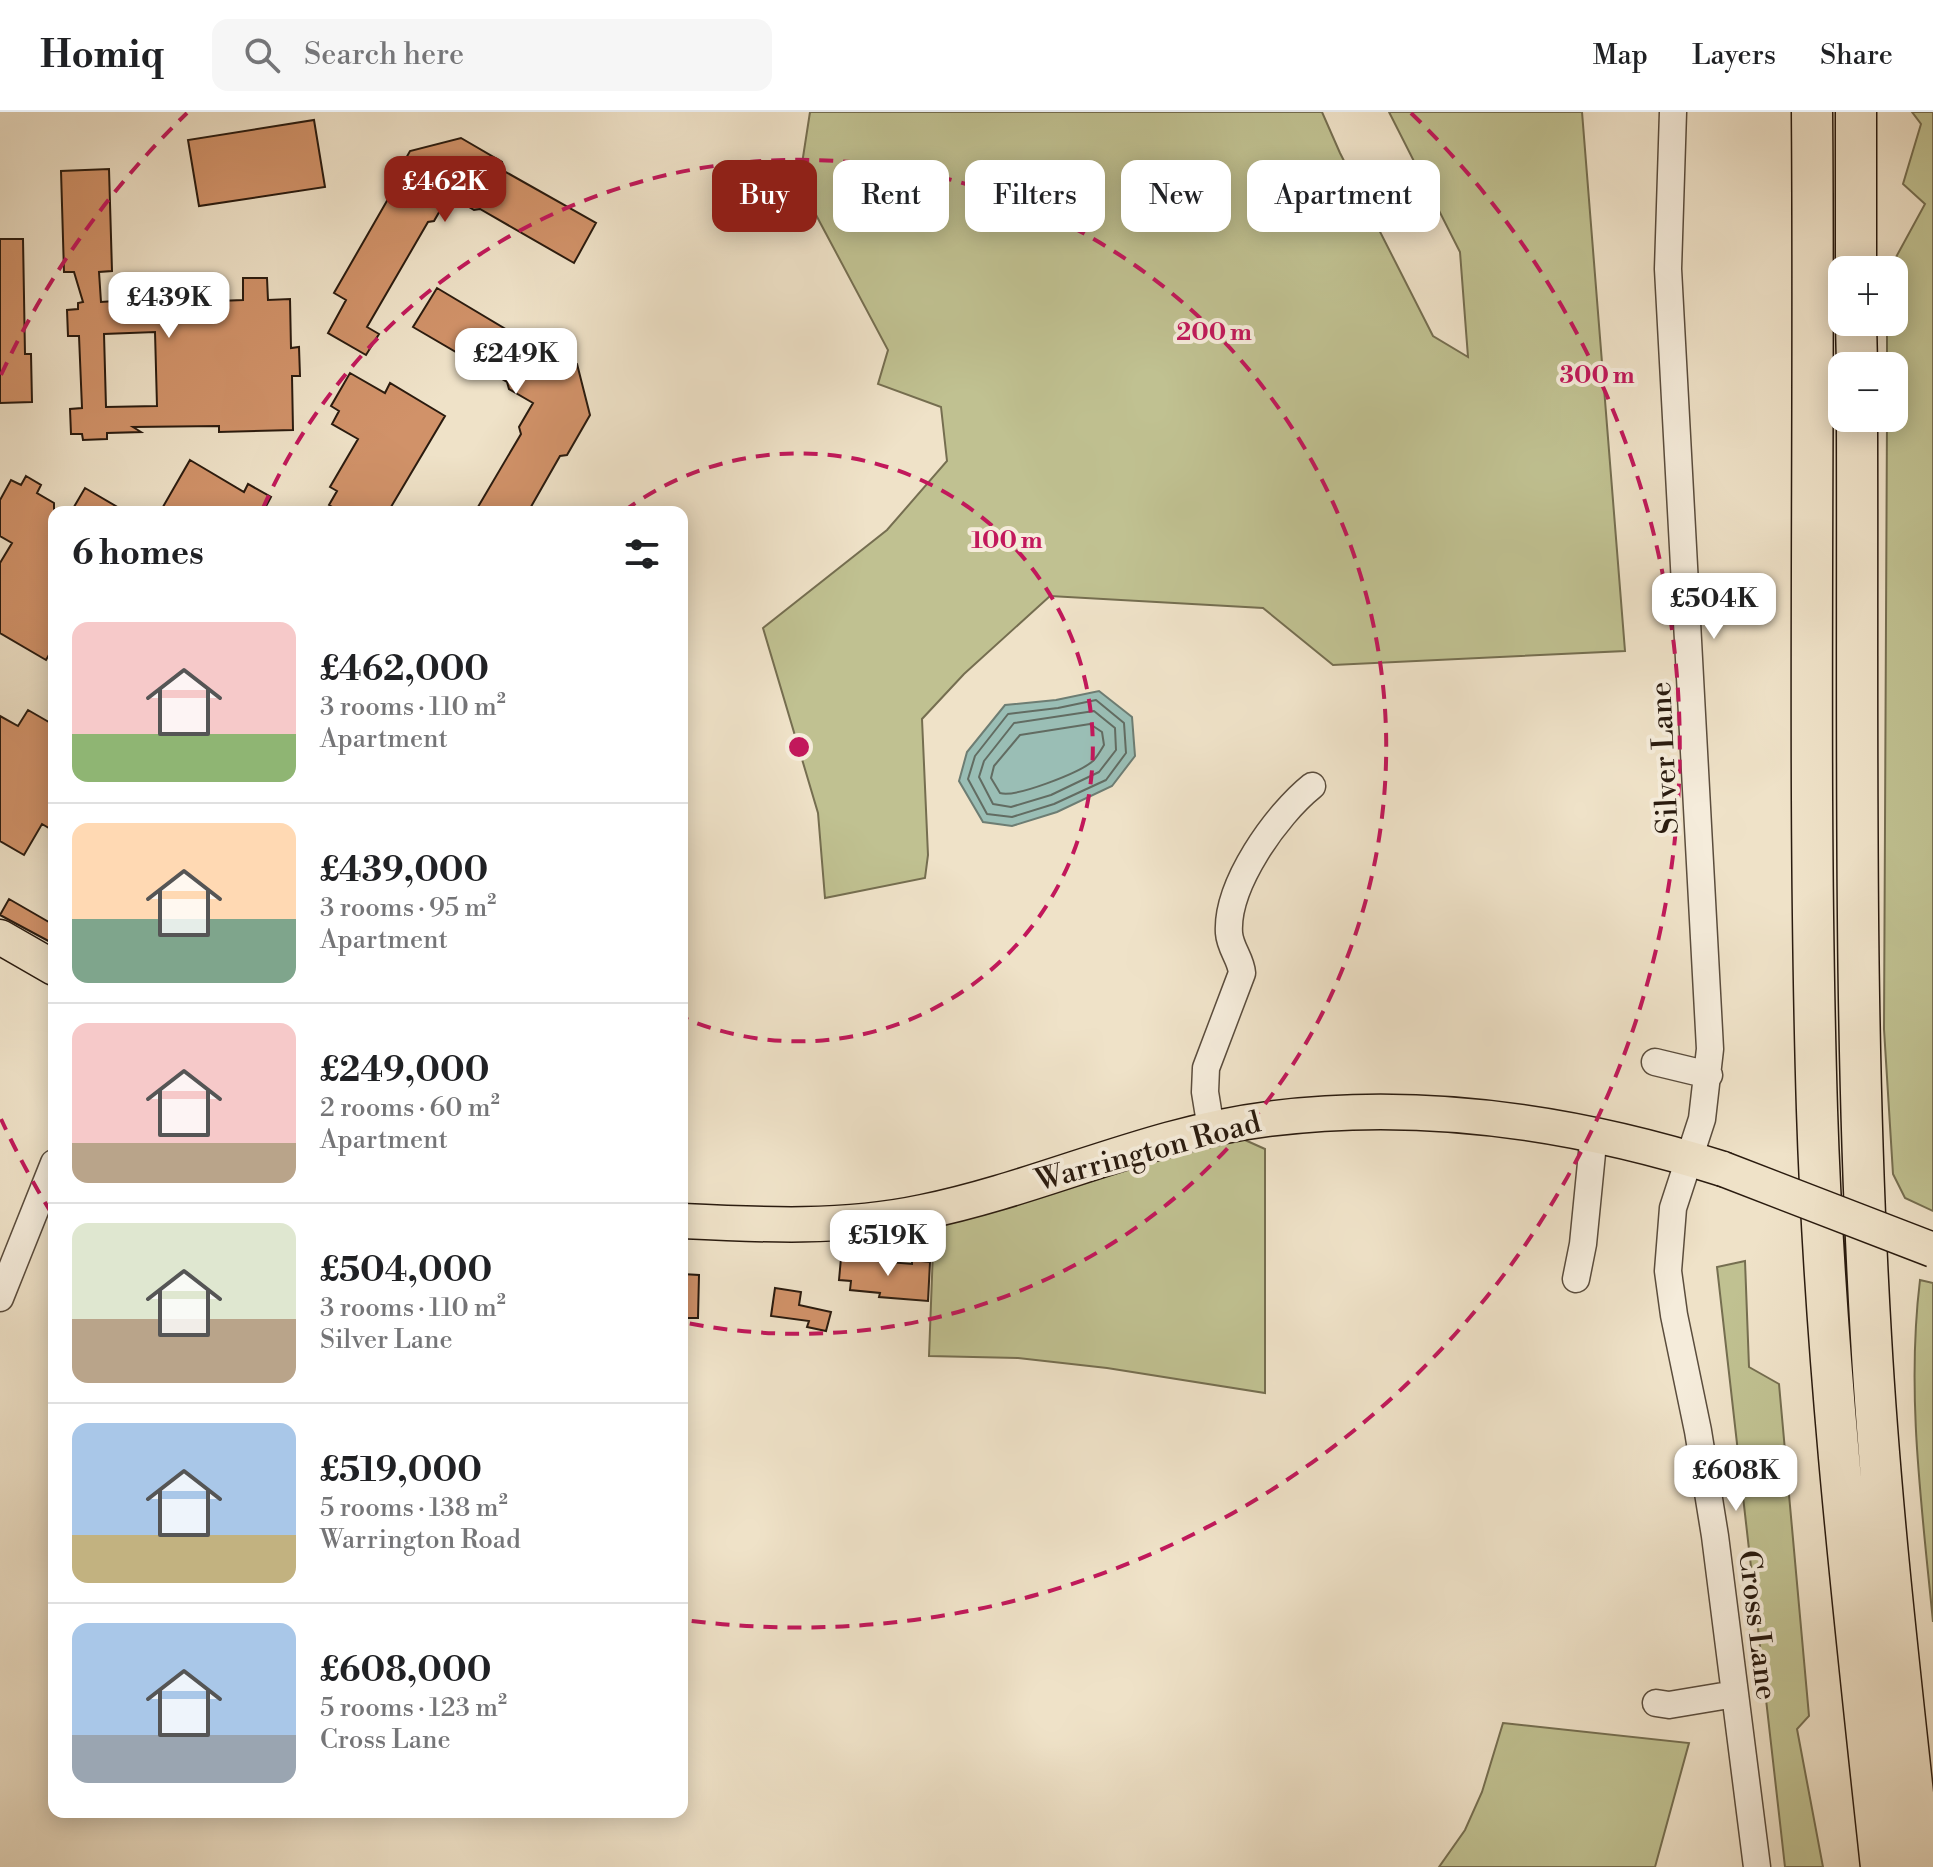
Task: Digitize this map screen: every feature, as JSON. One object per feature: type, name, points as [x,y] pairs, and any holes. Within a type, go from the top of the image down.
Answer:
[{"type":"highway","points":[[1812,112],[1813,800],[1817,1110],[1831,1351],[1851,1586],[1881,1867]]},
{"type":"highway","points":[[1856,112],[1856,256]]},
{"type":"highway","points":[[1857,432],[1860,1096],[1869,1309],[1890,1583],[1921,1867]]},
{"type":"main road","points":[[0,937],[48,965]]},
{"type":"main road","name":"Warrington Road","points":[[688,1221],[757,1225],[871,1222],[976,1199],[1123,1151],[1211,1129],[1267,1119],[1397,1111],[1512,1119],[1594,1133],[1723,1169],[1933,1250]]},
{"type":"street","name":"Silver Lane","points":[[1673,112],[1668,269],[1709,994],[1709,1075],[1702,1119],[1689,1158]]},
{"type":"street","points":[[1211,1129],[1205,1092],[1206,1068],[1242,973],[1230,939],[1234,901],[1254,857],[1276,820],[1312,786]]},
{"type":"street","points":[[1655,1062],[1709,1075]]},
{"type":"street","points":[[1576,1279],[1583,1244],[1594,1133]]},
{"type":"street","name":"Cross Lane","points":[[1689,1158],[1673,1208],[1668,1271],[1700,1446],[1757,1867]]},
{"type":"street","points":[[0,1298],[48,1178]]},
{"type":"street","points":[[1656,1703],[1669,1705],[1735,1694]]},
{"type":"green space","points":[[810,112],[1322,112],[1344,160],[1247,160],[1247,232],[1380,232],[1433,336],[1468,357],[1460,252],[1440,213],[1440,160],[1413,160],[1389,112],[1582,112],[1625,651],[1333,665],[1263,608],[1050,596],[964,674],[922,719],[928,855],[925,878],[825,898],[818,813],[763,628],[887,530],[947,461],[941,407],[878,384],[888,350],[817,217],[817,160],[803,160]]},
{"type":"green space","points":[[1912,112],[1933,112],[1933,1211],[1905,1198],[1893,1174],[1884,1029],[1887,432],[1908,432],[1908,352],[1887,352],[1887,336],[1908,336],[1908,256],[1897,256],[1925,204],[1903,184],[1921,124]]},
{"type":"green space","points":[[1236,1136],[1265,1149],[1265,1393],[1107,1368],[1018,1358],[929,1356],[934,1224]]},
{"type":"green space","points":[[1745,1261],[1749,1367],[1779,1384],[1809,1716],[1797,1729],[1823,1867],[1785,1867],[1717,1267]]},
{"type":"green space","points":[[1920,1280],[1933,1283],[1933,1622],[1915,1408]]},
{"type":"green space","points":[[1503,1723],[1689,1743],[1655,1867],[1439,1867],[1465,1830],[1482,1792]]},
{"type":"water","points":[[1099,691],[1132,717],[1135,756],[1112,786],[1057,812],[1012,826],[983,822],[959,781],[967,752],[1005,705],[1056,700]]},
{"type":"building","points":[[314,120],[325,187],[199,206],[188,140]]},
{"type":"building","points":[[461,138],[502,162],[504,171],[596,223],[574,263],[480,209],[474,210],[449,195],[434,221],[428,222],[367,327],[379,334],[366,355],[328,333],[346,300],[334,293],[388,199],[387,192],[410,151]]},
{"type":"building","points":[[109,169],[112,271],[99,272],[101,302],[130,300],[129,275],[192,274],[193,302],[243,300],[243,278],[267,278],[268,300],[290,299],[291,348],[299,347],[300,376],[292,376],[293,430],[219,432],[219,426],[133,427],[141,432],[107,433],[107,439],[83,440],[82,434],[71,434],[70,409],[82,408],[79,336],[68,336],[67,310],[78,309],[78,303],[83,302],[74,272],[64,272],[61,171]],"holes":[[[155,332],[157,406],[106,407],[104,334]]]},
{"type":"building","points":[[0,239],[23,239],[25,354],[31,354],[32,402],[0,403]]},
{"type":"building","points":[[437,288],[529,343],[537,341],[577,364],[590,415],[567,455],[560,456],[531,506],[479,506],[521,434],[519,427],[533,403],[509,389],[507,382],[413,327]]},
{"type":"building","points":[[350,373],[385,393],[390,383],[445,416],[392,506],[329,505],[337,491],[330,487],[358,439],[332,424],[339,411],[331,406]]},
{"type":"building","points":[[190,460],[244,492],[248,484],[271,497],[266,506],[163,506]]},
{"type":"building","points":[[26,476],[41,485],[37,493],[54,503],[54,506],[48,506],[46,660],[0,633],[0,563],[12,543],[0,536],[0,500],[11,480],[21,485]]},
{"type":"building","points":[[85,488],[116,506],[74,506]]},
{"type":"building","points":[[28,710],[48,722],[48,828],[42,824],[24,855],[0,841],[0,716],[18,726]]},
{"type":"building","points":[[9,899],[48,922],[48,941],[0,915]]},
{"type":"building","points":[[841,1258],[912,1264],[912,1260],[930,1262],[928,1301],[879,1297],[880,1293],[850,1290],[851,1281],[839,1280]]},
{"type":"building","points":[[688,1274],[699,1275],[698,1318],[688,1318]]},
{"type":"building","points":[[775,1288],[801,1292],[799,1305],[831,1312],[826,1331],[807,1327],[809,1321],[771,1316]]}]
